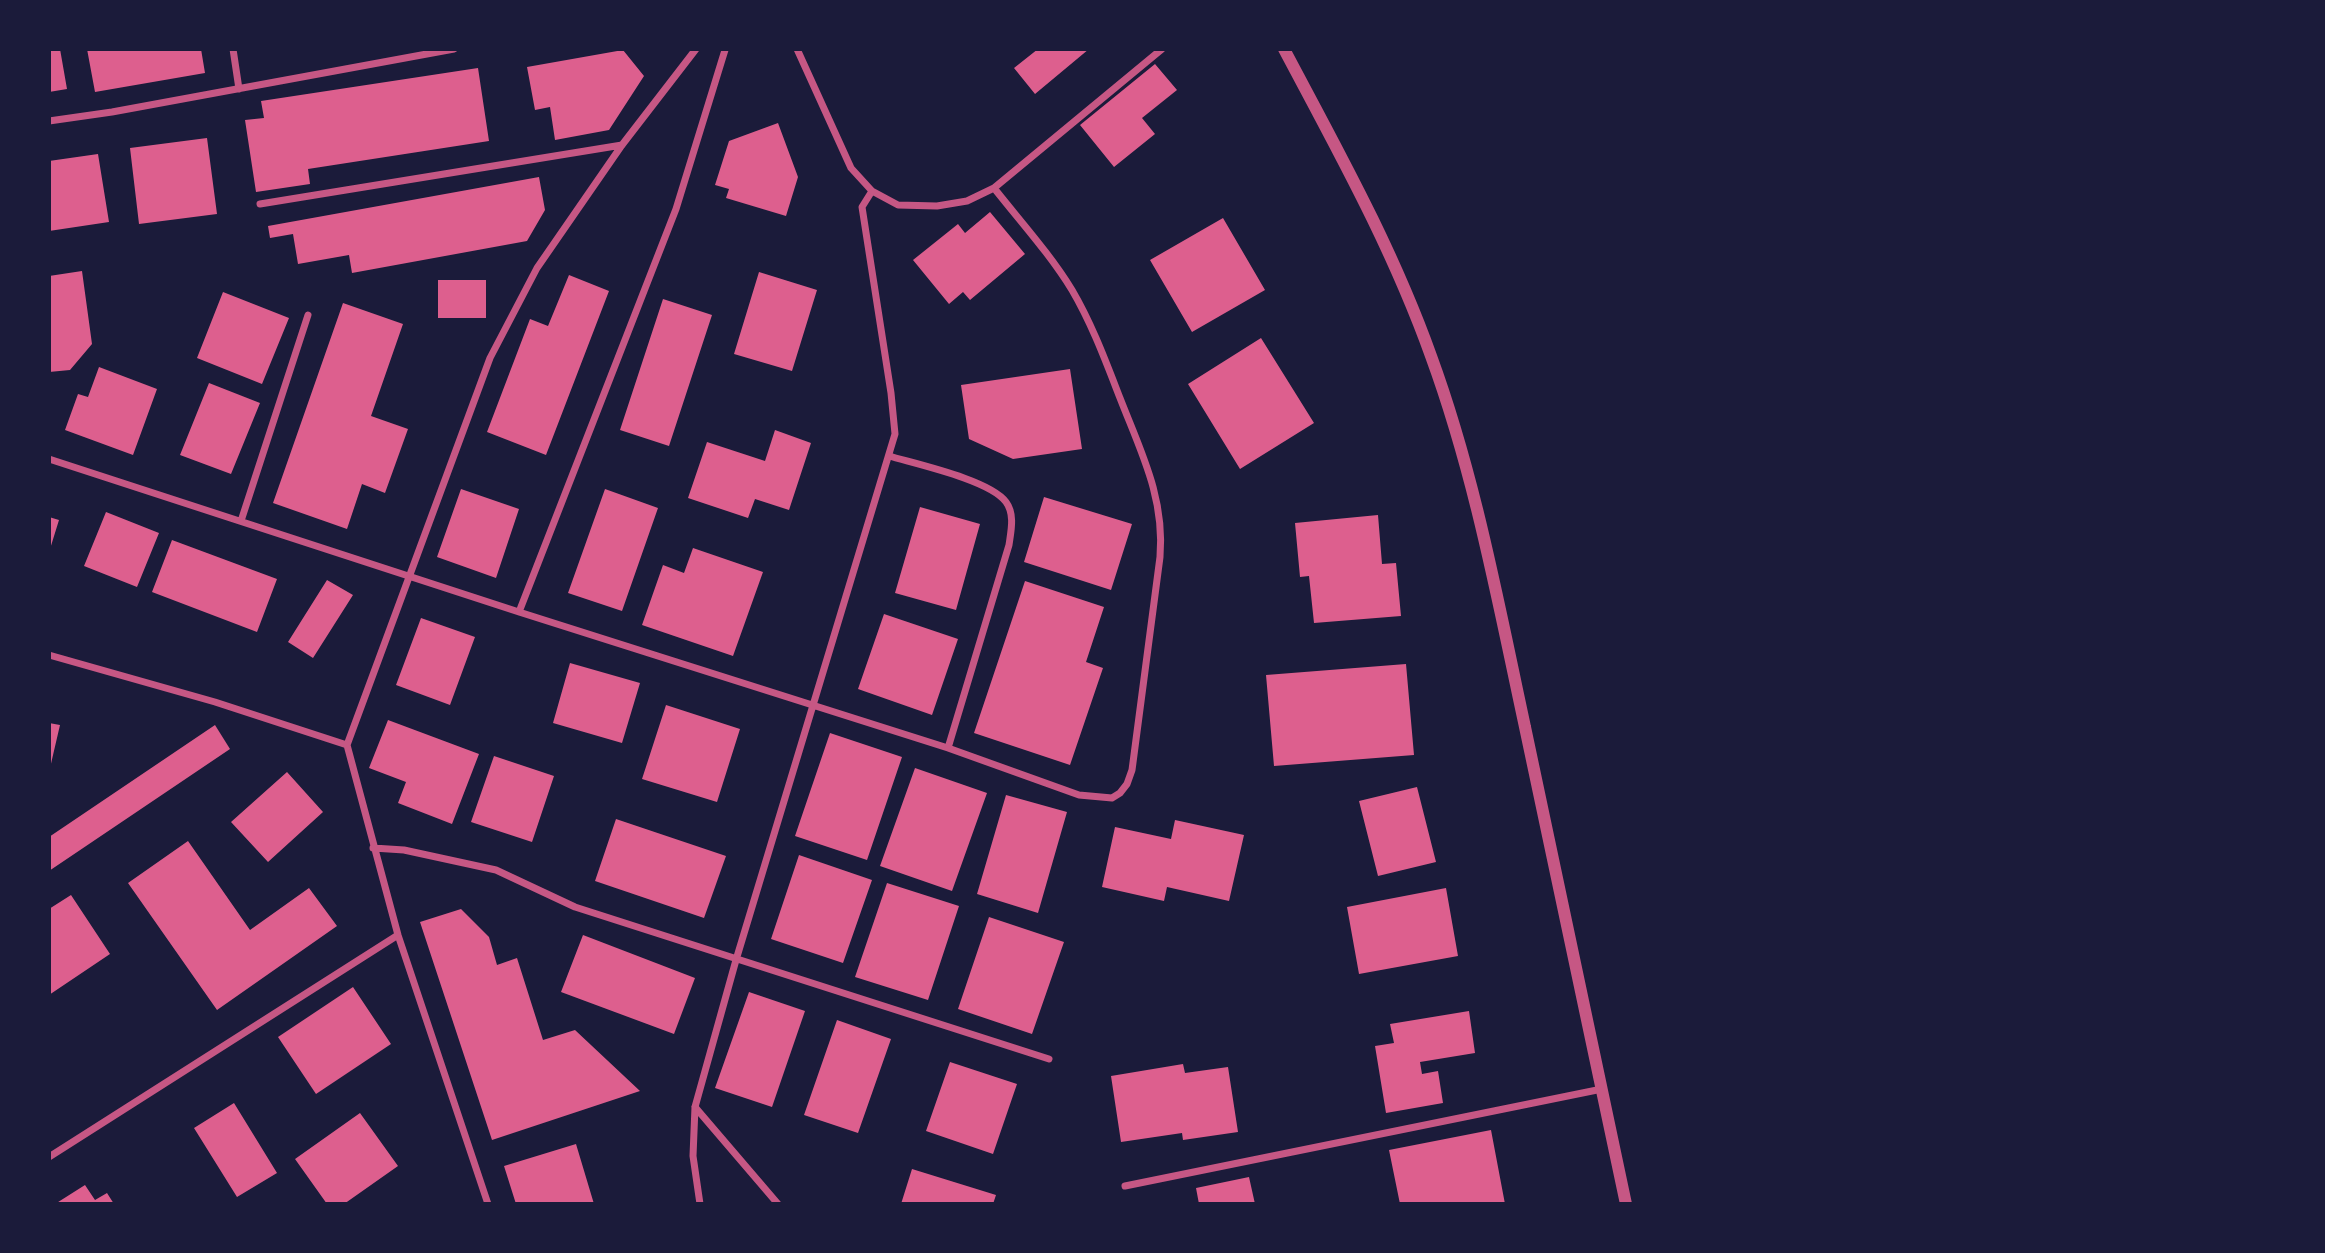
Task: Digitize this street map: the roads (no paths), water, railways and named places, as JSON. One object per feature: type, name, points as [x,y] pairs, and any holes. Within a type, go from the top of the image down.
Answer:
[{"type":"street","points":[[233,49],[239,89]]},
{"type":"street","points":[[49,121],[112,112],[454,49]]},
{"type":"street","points":[[488,1204],[398,935],[347,745],[489,358],[537,268],[622,145],[696,49]]},
{"type":"street","points":[[519,612],[676,209],[727,49],[716,49]]},
{"type":"street","points":[[797,49],[851,169],[872,191],[898,205],[937,206],[967,201],[994,188],[1162,49]]},
{"type":"street","points":[[1284,49],[1372,215],[1399,273],[1432,358],[1464,456],[1490,563],[1626,1204]]},
{"type":"street","points":[[260,204],[622,145]]},
{"type":"street","points":[[49,459],[948,748],[1079,795],[1112,798],[1127,784],[1132,770],[1160,557],[1158,505],[1152,479],[1107,365],[1073,291],[994,188]]},
{"type":"street","points":[[700,1204],[693,1156],[695,1107],[736,960],[895,434],[862,206],[872,191]]},
{"type":"street","points":[[241,520],[308,315]]},
{"type":"street","points":[[889,456],[984,486],[1007,503],[1011,513],[1009,545],[948,748]]},
{"type":"street","points":[[49,655],[215,702],[347,745]]},
{"type":"street","points":[[373,848],[404,850],[496,870],[575,907],[1049,1059]]},
{"type":"street","points":[[49,1157],[398,935]]},
{"type":"street","points":[[1125,1186],[1602,1090]]},
{"type":"street","points":[[695,1107],[778,1204]]}]
